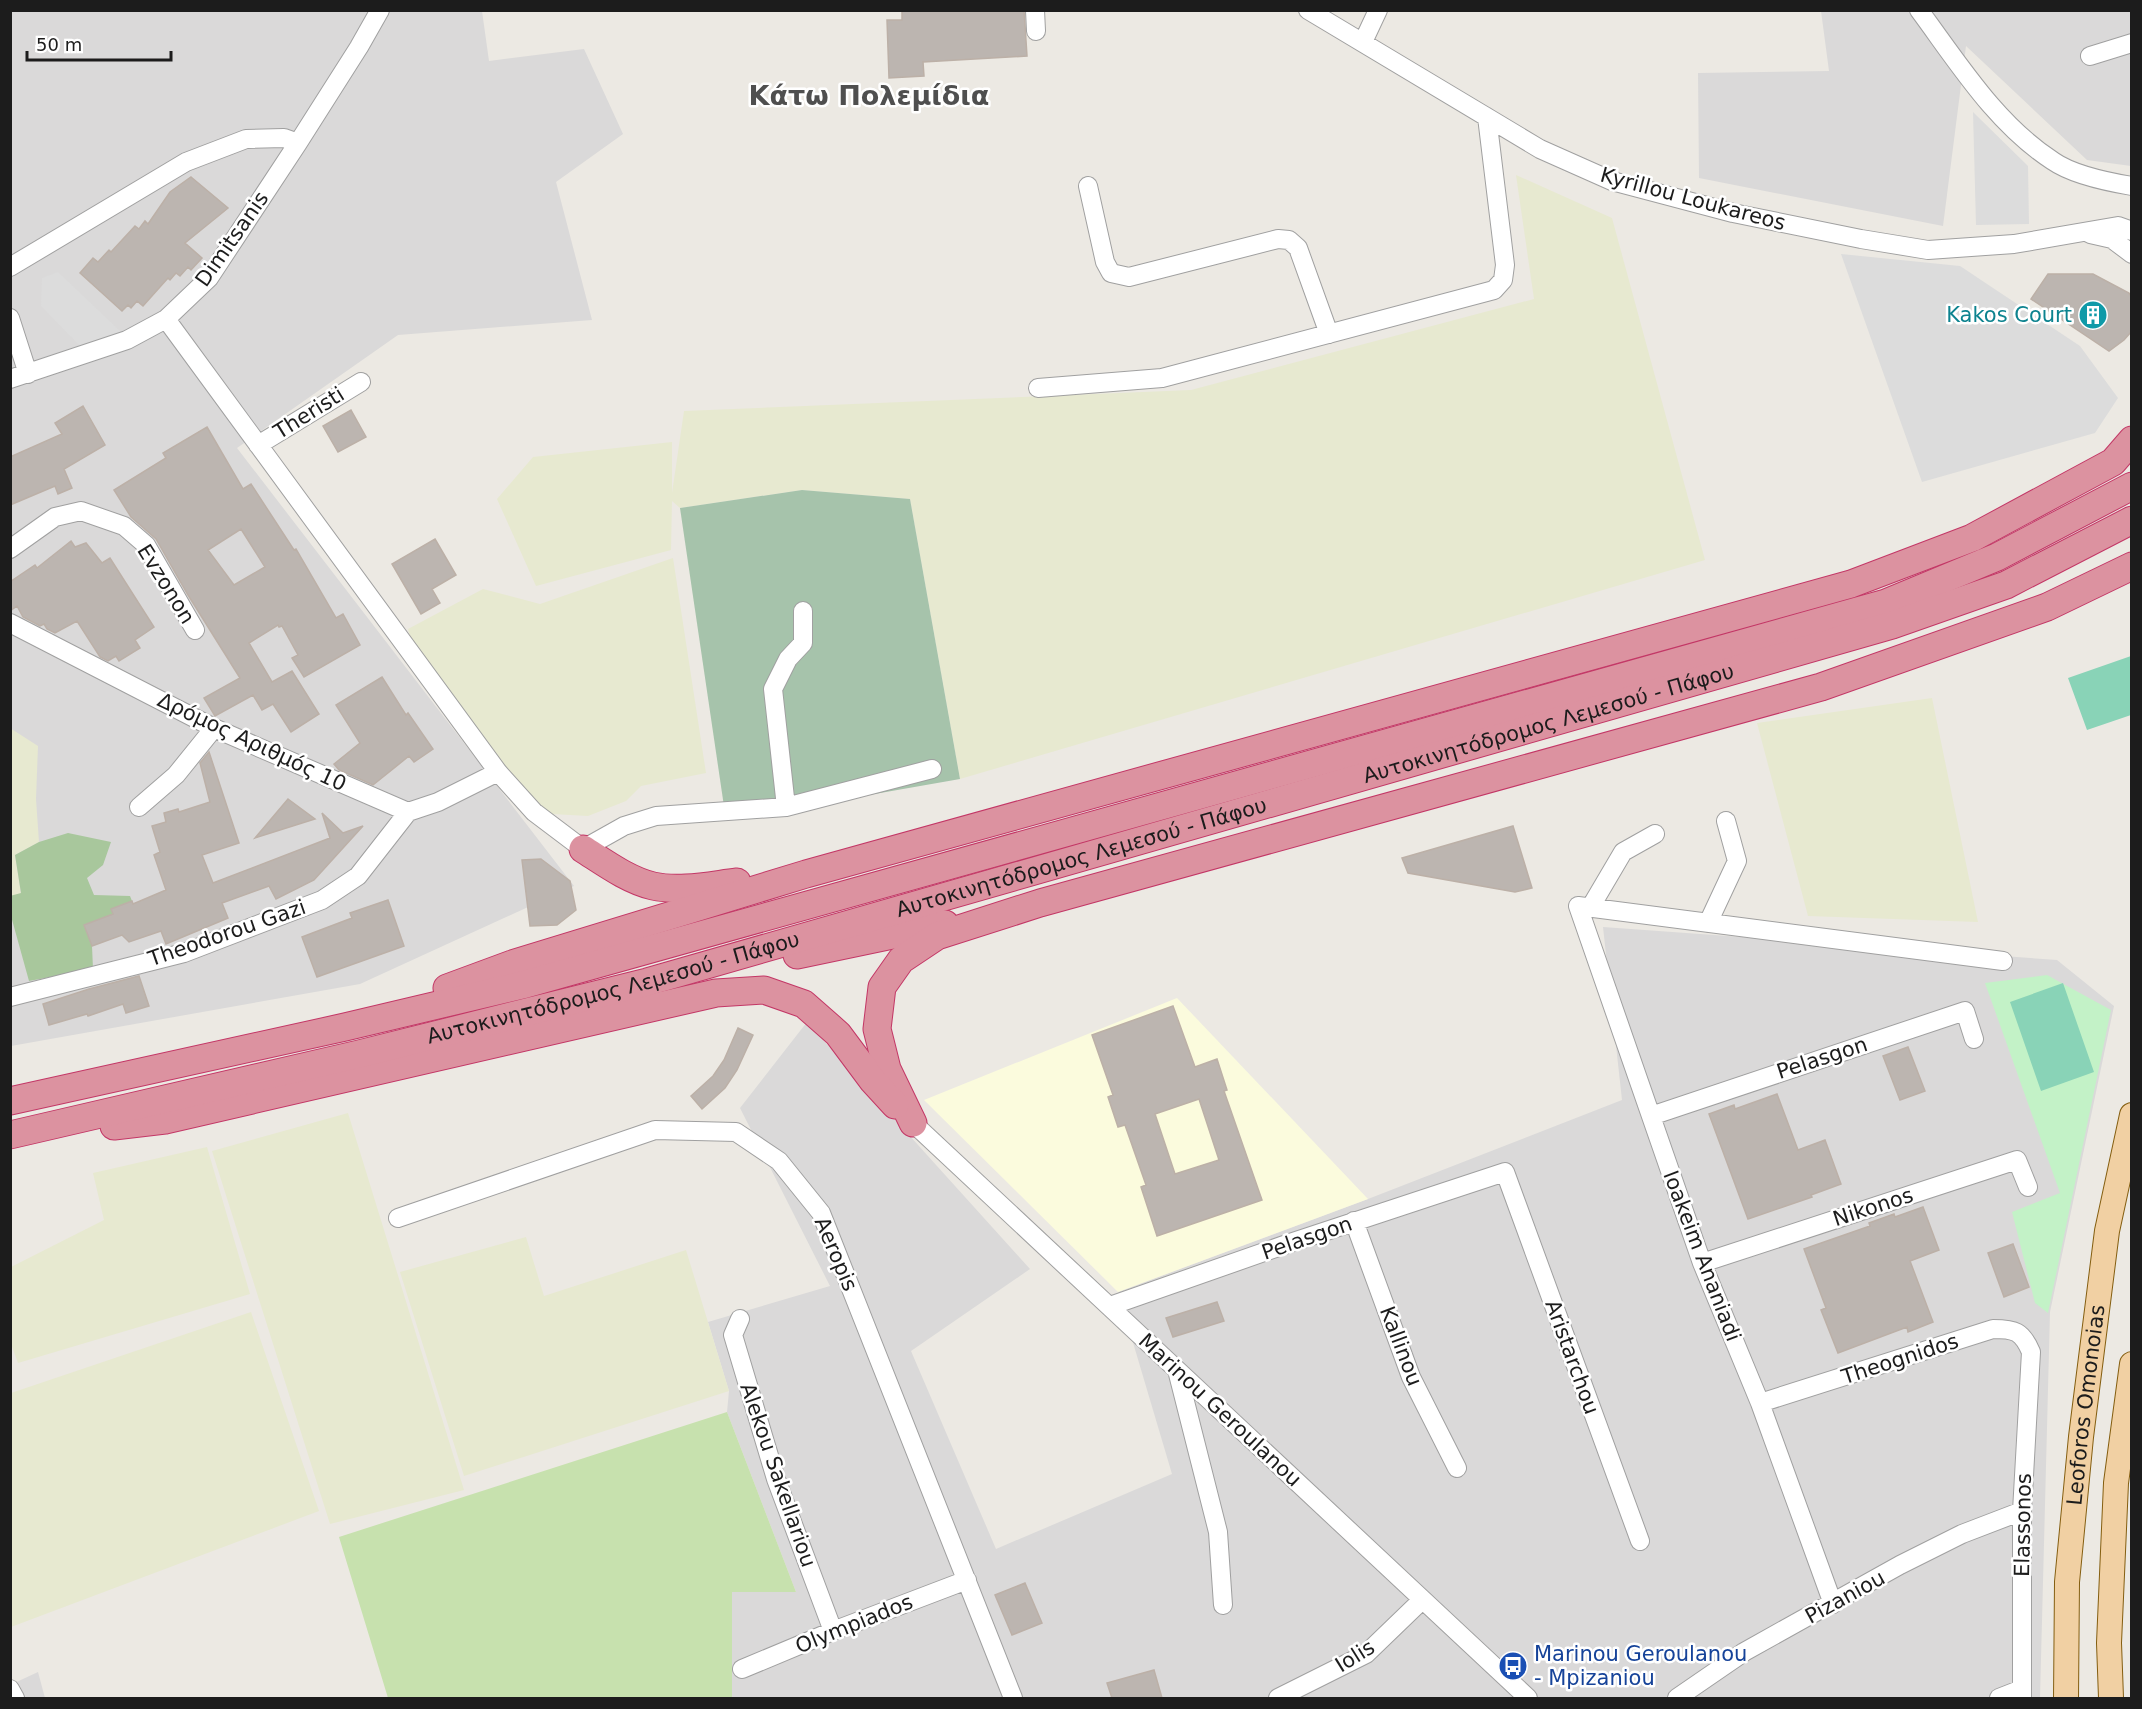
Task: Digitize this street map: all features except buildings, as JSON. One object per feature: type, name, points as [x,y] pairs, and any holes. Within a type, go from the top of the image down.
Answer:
[{"type":"highway","points":[[345,1027],[512,964],[806,874],[1851,584],[1972,538],[2114,462],[2132,440]]},
{"type":"highway","name":"Αυτοκινητόδρομος Λεμεσού - Πάφου","points":[[10,1101],[345,1027],[526,984],[1886,603],[1997,557],[2132,486]]},
{"type":"highway","name":"Αυτοκινητόδρομος Λεμεσού - Πάφου","points":[[10,1137],[359,1054],[647,982],[1892,625],[2006,585],[2132,520]]},
{"type":"highway","points":[[913,1123],[887,1069],[877,1029],[882,987],[901,960],[937,936],[1040,903],[1821,687],[2047,607],[2132,566]]},
{"type":"highway","points":[[583,849],[622,874],[654,886],[685,888],[806,874]]},
{"type":"highway","points":[[647,982],[815,952],[1040,903]]},
{"type":"highway","points":[[10,1137],[165,1120],[716,993],[764,990],[804,1004],[838,1034],[873,1081],[913,1123]]},
{"type":"main road","name":"Leoforos Omonoias","points":[[2066,1698],[2067,1582],[2081,1437],[2108,1231],[2132,1115]]},
{"type":"main road","name":"Leoforos Omonoias","points":[[2111,1698],[2109,1643],[2116,1483],[2132,1364]]},
{"type":"main road","points":[[2054,1698],[2066,1655]]},
{"type":"street","name":"Dimitsanis","points":[[19,377],[127,340],[166,319],[209,278],[298,143],[380,10]]},
{"type":"street","points":[[1035,10],[1036,31]]},
{"type":"street","name":"Kyrillou Loukareos","points":[[1308,10],[1540,149],[1612,182],[1733,213],[1928,250],[2014,244],[2118,226],[2132,231]]},
{"type":"street","points":[[1363,42],[1378,10]]},
{"type":"street","points":[[1919,10],[1989,104],[2009,126],[2054,162],[2102,181],[2132,186]]},
{"type":"street","points":[[2090,56],[2132,43]]},
{"type":"street","points":[[1038,388],[1162,378],[1494,290],[1503,280],[1505,265],[1487,117]]},
{"type":"street","points":[[10,267],[186,162],[246,139],[284,138],[298,143]]},
{"type":"street","points":[[1088,186],[1105,262],[1111,273],[1129,277],[1278,239],[1289,240],[1298,248],[1329,334]]},
{"type":"street","name":"Kyrillou Loukareos","points":[[2082,232],[2112,238],[2132,254]]},
{"type":"street","points":[[10,318],[19,377]]},
{"type":"street","points":[[166,319],[498,772],[534,812],[583,849],[624,826],[656,816],[786,807],[932,769]]},
{"type":"street","name":"Theristi","points":[[258,445],[361,382]]},
{"type":"street","name":"Evzonon","points":[[10,549],[55,517],[81,511],[124,526],[146,545],[195,630]]},
{"type":"street","points":[[786,807],[773,689],[788,660],[803,643],[803,611]]},
{"type":"street","name":"Δρόμος Αριθμός 10","points":[[10,622],[213,728],[408,812]]},
{"type":"street","points":[[139,807],[176,775],[213,728]]},
{"type":"street","points":[[408,812],[438,802],[498,772]]},
{"type":"street","name":"Theodorou Gazi","points":[[10,997],[184,953],[322,900],[358,876],[408,812]]},
{"type":"street","points":[[1708,923],[1737,861],[1725,821]]},
{"type":"street","points":[[1655,834],[1623,852],[1584,907],[2003,961]]},
{"type":"street","name":"Ioakeim Ananiadi","points":[[1584,907],[1651,1116],[1702,1263],[1760,1403],[1833,1604]]},
{"type":"street","name":"Pelasgon","points":[[1651,1116],[1965,1011],[1974,1039]]},
{"type":"street","name":"Marinou Geroulanou","points":[[913,1123],[1528,1698]]},
{"type":"street","name":"Aeropis","points":[[398,1218],[655,1130],[736,1132],[779,1161],[821,1213],[1013,1698]]},
{"type":"street","name":"Nikonos","points":[[1702,1263],[2017,1160],[2028,1186]]},
{"type":"street","name":"Pelasgon","points":[[1110,1306],[1354,1221],[1505,1172]]},
{"type":"street","name":"Aristarchou","points":[[1505,1172],[1640,1541]]},
{"type":"street","name":"Kallinou","points":[[1354,1221],[1411,1377],[1457,1468]]},
{"type":"street","name":"Alekou Sakellariou","points":[[740,1318],[733,1335],[736,1346],[776,1479],[833,1631]]},
{"type":"street","name":"Theognidos","points":[[1760,1403],[1993,1329],[2008,1329],[2020,1333],[2027,1341],[2031,1352]]},
{"type":"street","name":"Elassonos","points":[[2022,1694],[2022,1511],[2031,1352]]},
{"type":"street","points":[[1177,1370],[1218,1532],[1223,1605]]},
{"type":"street","name":"Pizaniou","points":[[1677,1698],[1744,1652],[1900,1565],[1962,1534],[2022,1511]]},
{"type":"street","name":"Olympiados","points":[[742,1669],[833,1631],[967,1580]]},
{"type":"street","name":"Iolis","points":[[1278,1698],[1366,1654],[1422,1600]]},
{"type":"street","points":[[10,1689],[15,1698]]},
{"type":"street","points":[[1999,1698],[2022,1694]]},
{"type":"shaded area","points":[[11,11],[482,11],[489,61],[584,49],[623,134],[556,182],[592,320],[398,335],[237,448],[574,886],[360,984],[11,1046]]},
{"type":"shaded area","points":[[1821,11],[2131,11],[2131,166],[2087,160],[1966,46],[1943,226],[1699,178],[1698,73],[1829,71]]},
{"type":"shaded area","points":[[1973,112],[2028,166],[2029,224],[1976,225]]},
{"type":"shaded area","points":[[1516,175],[1612,218],[1705,560],[960,779],[910,499],[802,490],[680,508],[672,501],[671,550],[536,586],[497,499],[533,457],[672,442],[672,493],[684,411],[1191,390],[1534,299]]},
{"type":"shaded area","points":[[1841,254],[1960,266],[2080,346],[2118,398],[2095,433],[1922,482]]},
{"type":"shaded area","points":[[58,272],[121,332],[81,347],[41,306],[42,278]]},
{"type":"shaded area","points":[[802,490],[910,499],[960,779],[726,820],[680,508]]},
{"type":"shaded area","points":[[673,558],[706,773],[641,786],[626,801],[588,816],[552,814],[528,798],[413,649],[408,629],[483,589],[540,604]]},
{"type":"shaded area","points":[[1932,698],[1978,922],[1808,916],[1757,723]]},
{"type":"shaded area","points":[[10,728],[38,746],[36,799],[39,842],[15,855],[21,894],[11,896]]},
{"type":"shaded area","points":[[1603,927],[2057,960],[2114,1006],[2050,1312],[2040,1698],[732,1698],[732,1592],[796,1592],[727,1412],[729,1391],[708,1322],[830,1286],[740,1108],[807,1022],[1030,1269],[911,1351],[996,1549],[1172,1474],[1118,1292],[1368,1199],[1622,1100]]},
{"type":"shaded area","points":[[1177,998],[1368,1199],[1118,1292],[924,1100]]},
{"type":"shaded area","points":[[348,1113],[464,1490],[330,1524],[212,1151]]},
{"type":"shaded area","points":[[207,1147],[250,1294],[18,1363],[11,1344],[11,1267],[104,1220],[93,1173]]},
{"type":"shaded area","points":[[526,1237],[544,1296],[686,1250],[729,1391],[464,1476],[400,1272]]},
{"type":"shaded area","points":[[251,1312],[319,1511],[11,1627],[11,1393]]},
{"type":"shaded area","points":[[38,1672],[45,1698],[11,1698],[10,1685]]},
{"type":"green space","points":[[2131,656],[2131,715],[2087,730],[2068,678]]},
{"type":"green space","points":[[68,833],[111,842],[103,865],[87,878],[94,895],[130,896],[132,901],[111,909],[113,914],[84,925],[92,946],[93,969],[29,981],[11,916],[10,896],[21,893],[15,855],[39,842]]},
{"type":"green space","points":[[2047,975],[2111,1010],[2048,1313],[2035,1303],[2012,1212],[2060,1193],[1985,983]]},
{"type":"green space","points":[[2063,983],[2094,1072],[2041,1091],[2010,1002]]},
{"type":"green space","points":[[727,1412],[796,1592],[732,1592],[732,1698],[388,1698],[339,1537]]},
{"type":"place","name":"Kakos Court","points":[[2093,315]]},
{"type":"place","name":"Marinou Geroulanou - Mpizaniou","points":[[1513,1666]]},
{"type":"district","name":"Κάτω Πολεμίδια","points":[[869,96]]}]
